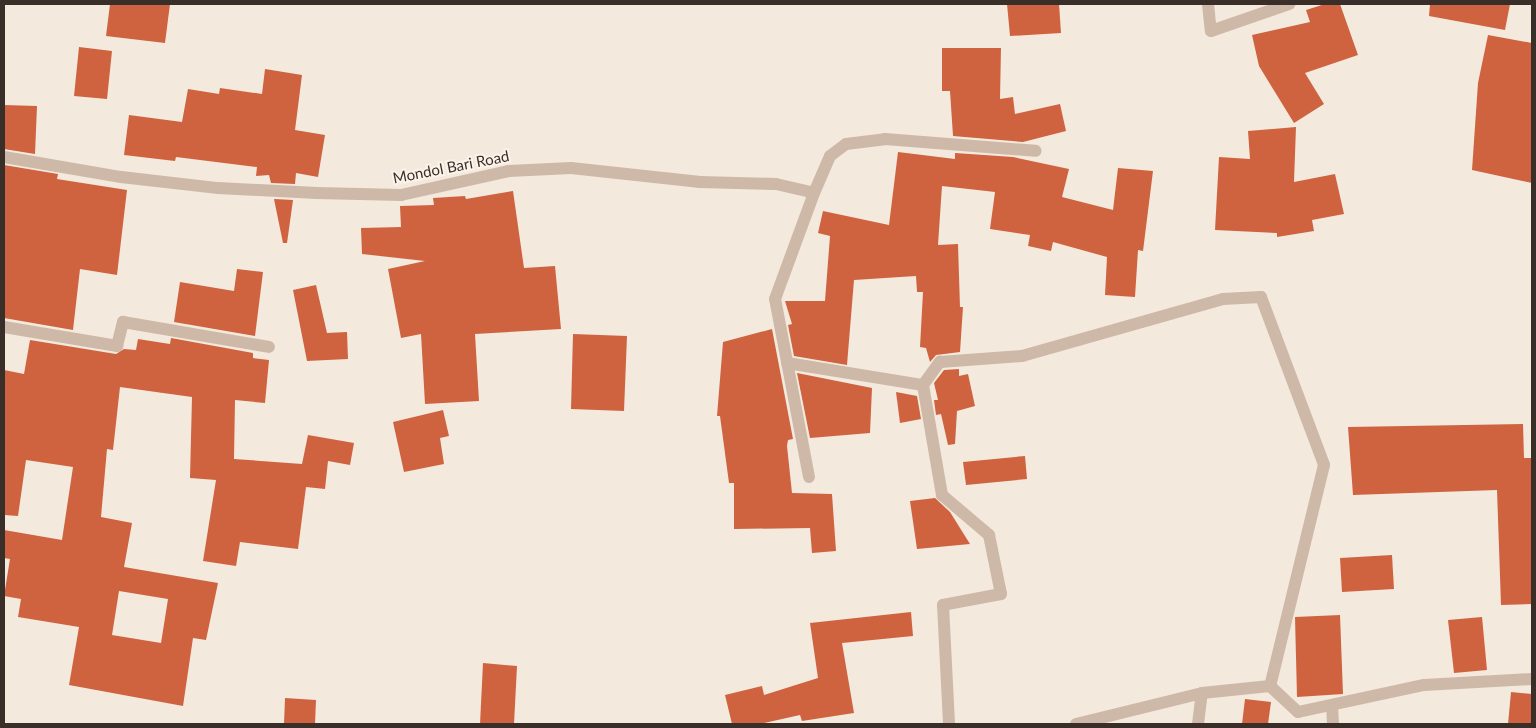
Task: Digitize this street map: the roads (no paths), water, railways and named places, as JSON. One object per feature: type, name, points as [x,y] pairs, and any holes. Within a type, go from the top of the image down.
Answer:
[{"type":"street","points":[[1208,4],[1211,31],[1288,4]]},
{"type":"street","points":[[808,477],[775,299],[814,193],[830,156],[846,144],[886,139],[1036,151]]},
{"type":"street","name":"Mondol Bari Road","points":[[4,156],[131,178],[218,188],[317,193],[401,195],[509,171],[571,168],[700,182],[776,184],[814,193]]},
{"type":"street","points":[[949,724],[943,605],[1001,594],[989,535],[942,495],[923,385],[940,362],[1022,356],[1223,299],[1261,297],[1324,465],[1270,686]]},
{"type":"street","points":[[4,327],[117,346],[123,322],[269,347]]},
{"type":"street","points":[[787,363],[923,385]]},
{"type":"street","points":[[1076,724],[1202,693],[1270,686],[1298,712],[1424,685],[1532,679]]},
{"type":"street","points":[[1198,724],[1202,693]]},
{"type":"street","points":[[1332,705],[1333,724]]}]
